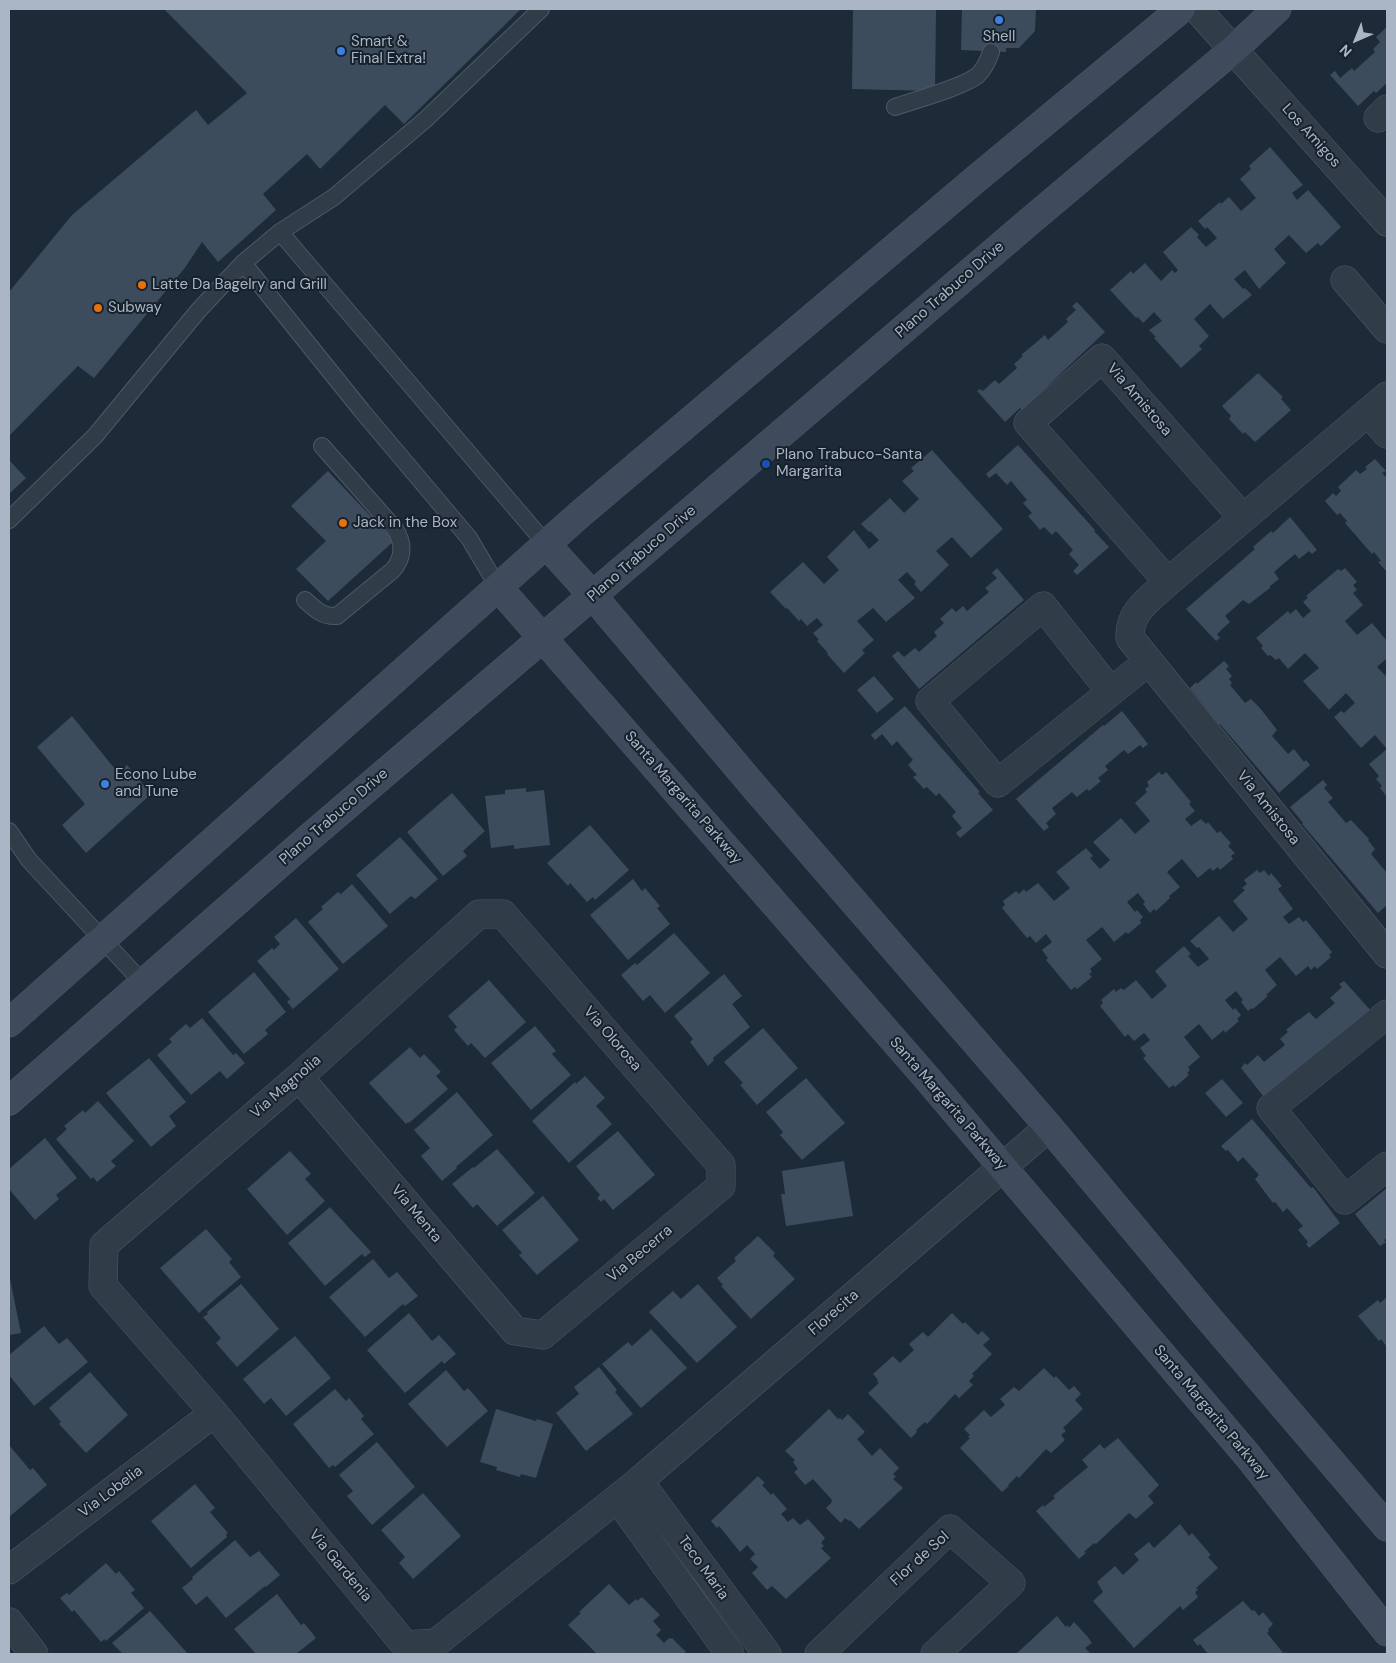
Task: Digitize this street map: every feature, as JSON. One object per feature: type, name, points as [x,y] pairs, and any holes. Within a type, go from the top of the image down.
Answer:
[{"type":"main road","points":[[9,1022],[546,544],[976,179],[1180,9]]},
{"type":"main road","name":"Plano Trabuco Drive","points":[[9,1101],[302,844],[1234,49],[1277,9]]},
{"type":"main road","points":[[546,544],[593,596],[743,774],[1049,1127],[1198,1306],[1387,1527]]},
{"type":"main road","name":"Santa Margarita Parkway","points":[[498,587],[1002,1167],[1248,1456],[1387,1632]]},
{"type":"street","name":"Los Amigos","points":[[1197,9],[1387,222]]},
{"type":"street","points":[[1344,280],[1387,329]]},
{"type":"street","name":"Via Amistosa","points":[[1168,582],[1028,423],[1102,358],[1243,518]]},
{"type":"street","name":"Via Amistosa","points":[[1387,434],[1378,404],[1168,582],[1136,612],[1130,629],[1130,638],[1387,954]]},
{"type":"street","points":[[1111,692],[1043,606],[930,701],[998,783],[1111,692],[1149,661]]},
{"type":"street","name":"Via Magnolia","points":[[103,1286],[104,1245],[299,1077],[479,914],[503,914]]},
{"type":"street","name":"Via Olorosa","points":[[503,914],[721,1165]]},
{"type":"street","points":[[1387,1014],[1271,1108],[1346,1200],[1387,1166]]},
{"type":"street","name":"Via Menta","points":[[299,1077],[515,1330],[543,1335]]},
{"type":"street","name":"Florecita","points":[[618,1499],[640,1482],[1049,1127]]},
{"type":"street","name":"Via Becerra","points":[[543,1335],[721,1186],[721,1165]]},
{"type":"street","name":"Via Gardenia","points":[[103,1286],[214,1414],[405,1644],[436,1644],[618,1499]]},
{"type":"street","name":"Via Lobelia","points":[[9,1570],[214,1414]]},
{"type":"street","name":"Teco Maria","points":[[640,1482],[767,1654]]},
{"type":"street","name":"Teco Maria","points":[[618,1499],[730,1654]]},
{"type":"street","name":"Flor de Sol","points":[[821,1654],[950,1529],[1011,1583],[935,1654]]},
{"type":"street","points":[[9,1622],[34,1654]]},
{"type":"lane","points":[[9,520],[95,436],[207,300],[244,263],[280,232],[334,197],[425,120],[541,9]]},
{"type":"lane","points":[[895,107],[977,76],[988,63],[991,52]]},
{"type":"lane","points":[[280,232],[546,544]]},
{"type":"lane","points":[[244,263],[362,411],[469,538],[498,587]]},
{"type":"lane","points":[[306,600],[319,613],[328,617],[337,616],[393,570],[402,556],[400,537],[395,529],[322,446]]},
{"type":"lane","points":[[9,831],[29,860],[143,984]]},
{"type":"building","points":[[164,9],[521,9],[404,124],[385,105],[320,169],[307,154],[263,194],[276,210],[218,262],[202,242],[184,269],[94,378],[78,366],[9,436],[9,292],[72,215],[196,110],[208,125],[247,93]]},
{"type":"building","points":[[853,9],[936,9],[935,91],[852,89]]},
{"type":"building","name":"Shell","points":[[962,9],[1036,9],[1035,31],[1019,48],[1006,48],[1006,52],[961,50]]},
{"type":"building","points":[[1387,27],[1387,83],[1376,93],[1374,91],[1358,106],[1330,75],[1335,71],[1340,78],[1352,68],[1354,71],[1375,52],[1373,49],[1380,42],[1376,37]]},
{"type":"building","points":[[1270,147],[1303,185],[1292,193],[1297,200],[1308,190],[1341,227],[1321,246],[1318,243],[1306,253],[1289,235],[1274,249],[1286,263],[1259,289],[1245,270],[1234,279],[1252,295],[1223,319],[1210,304],[1194,319],[1209,336],[1199,346],[1202,349],[1181,368],[1149,330],[1162,321],[1154,312],[1143,323],[1110,290],[1131,271],[1133,274],[1145,263],[1161,281],[1172,270],[1175,273],[1178,270],[1163,252],[1191,227],[1199,235],[1197,237],[1206,247],[1217,238],[1207,227],[1205,229],[1198,221],[1220,202],[1221,204],[1229,197],[1241,211],[1256,198],[1240,179],[1251,169],[1249,166]]},
{"type":"building","points":[[1077,302],[1105,332],[1022,410],[1020,408],[1005,422],[977,391],[980,389],[983,391],[995,380],[999,384],[1017,368],[1014,364],[1023,356],[1021,355],[1045,335],[1048,340],[1068,322],[1066,319],[1076,310],[1072,306]]},
{"type":"building","points":[[1258,373],[1283,397],[1281,399],[1291,410],[1255,442],[1245,432],[1243,434],[1229,419],[1231,416],[1222,406]]},
{"type":"building","points":[[1018,445],[1109,547],[1077,575],[1073,571],[1079,565],[1069,554],[1073,550],[1056,531],[1052,535],[1044,527],[1040,530],[1028,516],[1032,513],[1023,503],[1027,500],[1011,481],[1007,485],[996,473],[989,478],[986,474]]},
{"type":"building","points":[[932,450],[1003,529],[971,558],[952,537],[936,551],[949,565],[921,592],[914,584],[916,582],[907,572],[898,580],[915,598],[886,622],[873,608],[857,621],[874,640],[862,650],[865,653],[844,673],[827,654],[813,633],[823,625],[817,618],[807,626],[801,619],[799,621],[770,592],[803,562],[824,584],[839,570],[827,557],[854,530],[869,549],[879,540],[861,524],[890,498],[904,513],[919,499],[902,481],[914,471],[911,468]]},
{"type":"building","points":[[1375,459],[1386,471],[1382,473],[1387,478],[1387,572],[1378,562],[1381,561],[1374,552],[1372,554],[1345,523],[1347,521],[1340,513],[1337,515],[1325,501],[1333,493],[1336,496],[1341,491],[1338,487],[1356,470],[1360,474]]},
{"type":"building","points":[[9,460],[26,478],[9,494]]},
{"type":"building","name":"Jack in the Box","points":[[328,471],[394,541],[328,601],[296,569],[326,541],[291,506]]},
{"type":"building","points":[[1290,517],[1317,550],[1312,554],[1309,551],[1299,559],[1295,554],[1274,572],[1279,579],[1270,588],[1249,604],[1243,600],[1225,616],[1230,622],[1217,634],[1220,638],[1216,641],[1186,609],[1255,549],[1253,547],[1271,531],[1273,533]]},
{"type":"building","points":[[997,568],[1024,600],[919,689],[892,656],[898,651],[904,657],[915,648],[919,652],[937,636],[934,632],[944,623],[940,619],[952,608],[956,612],[963,606],[967,611],[989,592],[985,588],[997,578],[992,573]]},
{"type":"building","points":[[1345,568],[1357,582],[1353,585],[1357,590],[1353,593],[1363,605],[1345,621],[1357,635],[1372,623],[1387,641],[1387,658],[1377,667],[1387,675],[1387,749],[1375,735],[1361,748],[1334,717],[1341,711],[1344,713],[1355,703],[1346,693],[1329,710],[1303,681],[1319,668],[1305,653],[1288,669],[1279,658],[1276,660],[1270,655],[1268,656],[1256,638],[1288,611],[1290,614],[1296,609],[1303,618],[1311,611],[1303,602],[1308,598],[1306,596],[1338,569],[1341,571]]},
{"type":"building","points":[[1224,661],[1229,666],[1226,669],[1232,676],[1229,679],[1232,683],[1230,685],[1245,703],[1251,699],[1260,708],[1277,730],[1272,736],[1288,754],[1294,749],[1304,762],[1306,760],[1310,765],[1279,793],[1219,725],[1190,688]]},
{"type":"building","points":[[874,676],[894,699],[877,713],[857,690]]},
{"type":"building","points":[[905,706],[980,792],[978,793],[993,810],[960,838],[956,833],[962,828],[952,816],[956,812],[939,793],[936,796],[927,787],[924,789],[913,777],[917,775],[908,765],[913,760],[897,741],[892,746],[882,734],[875,740],[871,735]]},
{"type":"building","points":[[1122,711],[1148,744],[1143,748],[1140,745],[1128,754],[1124,750],[1105,766],[1108,770],[1098,778],[1101,781],[1089,791],[1087,789],[1077,797],[1072,792],[1052,808],[1056,814],[1046,823],[1049,827],[1044,831],[1016,799]]},
{"type":"building","name":"Econo Lube and Tune","points":[[72,716],[119,774],[127,765],[151,794],[86,853],[62,825],[85,804],[37,747]]},
{"type":"building","points":[[1387,749],[1387,797],[1376,779],[1379,776],[1369,764]]},
{"type":"building","points":[[1159,772],[1162,775],[1166,772],[1191,802],[1189,804],[1195,811],[1185,819],[1191,826],[1201,819],[1206,824],[1208,822],[1217,833],[1220,831],[1231,843],[1228,846],[1235,853],[1231,856],[1233,859],[1220,870],[1218,867],[1213,871],[1210,868],[1198,878],[1182,859],[1167,872],[1180,887],[1156,911],[1154,909],[1150,913],[1138,893],[1127,902],[1135,912],[1137,910],[1143,917],[1140,920],[1141,923],[1128,934],[1126,932],[1114,942],[1102,927],[1086,940],[1102,959],[1090,969],[1092,972],[1089,974],[1092,977],[1077,989],[1075,987],[1071,990],[1046,960],[1048,958],[1042,950],[1052,942],[1046,934],[1036,943],[1030,936],[1027,938],[1002,908],[1005,905],[1003,901],[1016,891],[1019,894],[1024,889],[1026,892],[1038,883],[1054,901],[1070,888],[1056,872],[1086,848],[1093,856],[1090,858],[1100,869],[1110,860],[1093,842],[1121,818],[1135,834],[1150,821],[1135,803],[1147,792],[1145,789],[1149,786],[1147,782]]},
{"type":"building","points":[[1323,780],[1327,785],[1324,788],[1333,798],[1328,802],[1346,823],[1351,820],[1369,839],[1375,849],[1371,854],[1387,873],[1387,905],[1378,913],[1302,824],[1290,807]]},
{"type":"building","points":[[526,788],[526,792],[544,790],[550,845],[514,849],[514,845],[491,848],[485,796],[505,794],[505,790]]},
{"type":"building","points":[[452,793],[485,831],[463,851],[467,856],[443,876],[407,832]]},
{"type":"building","points":[[590,825],[629,870],[595,900],[593,897],[587,902],[570,883],[568,886],[547,863]]},
{"type":"building","points":[[400,837],[438,879],[415,899],[411,896],[390,914],[356,875]]},
{"type":"building","points":[[1257,870],[1260,873],[1264,870],[1269,876],[1271,873],[1282,886],[1278,889],[1293,909],[1283,917],[1289,924],[1299,917],[1303,922],[1306,920],[1332,952],[1329,955],[1331,957],[1317,969],[1315,966],[1311,970],[1308,966],[1296,976],[1280,957],[1265,970],[1277,985],[1266,995],[1268,996],[1248,1011],[1236,991],[1225,1000],[1233,1010],[1235,1008],[1241,1015],[1237,1019],[1239,1021],[1225,1033],[1224,1030],[1212,1040],[1199,1024],[1184,1037],[1200,1057],[1188,1067],[1190,1070],[1187,1073],[1189,1075],[1175,1087],[1173,1085],[1169,1088],[1143,1058],[1146,1056],[1140,1048],[1150,1040],[1144,1033],[1134,1041],[1128,1034],[1125,1037],[1100,1006],[1103,1003],[1101,1000],[1114,989],[1116,992],[1121,988],[1124,990],[1136,980],[1152,999],[1167,986],[1155,971],[1184,946],[1191,954],[1188,956],[1198,967],[1209,959],[1199,947],[1197,948],[1190,941],[1219,916],[1233,932],[1248,919],[1233,901],[1245,890],[1242,888],[1247,884],[1244,880]]},
{"type":"building","points":[[633,879],[642,891],[645,888],[660,906],[657,908],[670,924],[628,960],[590,915]]},
{"type":"building","points":[[352,884],[388,926],[343,964],[308,922],[338,892],[341,894]]},
{"type":"building","points":[[296,918],[339,969],[293,1009],[287,1002],[290,999],[257,961],[272,948],[274,950],[280,944],[274,937]]},
{"type":"building","points":[[674,933],[710,973],[665,1013],[650,995],[643,1001],[621,975],[635,963],[637,965]]},
{"type":"building","points":[[254,972],[286,1012],[265,1030],[268,1034],[244,1054],[208,1012]]},
{"type":"building","points":[[724,974],[742,996],[732,1004],[750,1027],[713,1058],[714,1060],[708,1066],[690,1042],[693,1039],[674,1016]]},
{"type":"building","points":[[489,980],[526,1022],[485,1058],[471,1043],[468,1046],[454,1030],[457,1027],[448,1016]]},
{"type":"building","points":[[1344,981],[1373,1013],[1267,1101],[1241,1068],[1245,1063],[1247,1065],[1258,1055],[1264,1062],[1285,1045],[1280,1039],[1288,1032],[1286,1030],[1299,1019],[1309,1012],[1316,1019],[1335,1003],[1330,998],[1342,987],[1339,984]]},
{"type":"building","points":[[202,1018],[233,1055],[236,1053],[245,1063],[227,1079],[220,1071],[191,1095],[157,1055],[172,1042],[169,1039],[186,1024],[190,1028]]},
{"type":"building","points":[[535,1026],[556,1051],[552,1054],[571,1075],[531,1110],[491,1063]]},
{"type":"building","points":[[763,1028],[798,1068],[757,1105],[740,1085],[743,1083],[724,1062]]},
{"type":"building","points":[[410,1047],[420,1058],[424,1054],[441,1072],[436,1076],[448,1089],[406,1124],[369,1083]]},
{"type":"building","points":[[149,1058],[186,1102],[169,1116],[176,1126],[151,1147],[106,1093]]},
{"type":"building","points":[[585,1076],[605,1098],[596,1106],[612,1124],[569,1163],[532,1121],[575,1082],[576,1084]]},
{"type":"building","points":[[806,1078],[845,1123],[802,1160],[780,1135],[783,1132],[766,1112]]},
{"type":"building","points":[[1222,1079],[1243,1103],[1226,1117],[1205,1093]]},
{"type":"building","points":[[457,1092],[493,1135],[442,1181],[421,1156],[430,1148],[414,1130]]},
{"type":"building","points":[[98,1101],[134,1141],[111,1161],[116,1166],[97,1182],[93,1177],[91,1179],[56,1139],[67,1129],[64,1126],[83,1110],[85,1113]]},
{"type":"building","points":[[1252,1119],[1311,1188],[1313,1187],[1340,1223],[1309,1248],[1306,1244],[1308,1242],[1298,1230],[1303,1226],[1287,1208],[1283,1212],[1275,1202],[1273,1203],[1255,1179],[1259,1175],[1243,1157],[1238,1162],[1228,1150],[1226,1151],[1221,1146]]},
{"type":"building","points":[[618,1131],[655,1175],[613,1210],[604,1199],[601,1202],[597,1198],[600,1195],[576,1166]]},
{"type":"building","points":[[45,1138],[77,1178],[56,1195],[59,1199],[35,1220],[9,1189],[9,1169]]},
{"type":"building","points":[[497,1149],[535,1193],[497,1226],[477,1204],[473,1208],[452,1184]]},
{"type":"building","points":[[290,1151],[311,1174],[305,1179],[325,1201],[287,1235],[247,1189]]},
{"type":"building","points":[[844,1161],[853,1216],[786,1226],[781,1194],[785,1194],[782,1171]]},
{"type":"building","points":[[1387,1188],[1387,1238],[1384,1240],[1386,1242],[1380,1246],[1355,1214]]},
{"type":"building","points":[[543,1196],[579,1240],[537,1275],[519,1255],[522,1253],[502,1230]]},
{"type":"building","points":[[330,1207],[371,1252],[365,1257],[362,1254],[325,1286],[288,1243]]},
{"type":"building","points":[[206,1229],[232,1259],[229,1262],[241,1277],[199,1313],[160,1268]]},
{"type":"building","points":[[758,1236],[775,1253],[773,1256],[795,1279],[751,1319],[721,1286],[723,1285],[717,1278],[736,1261],[734,1258]]},
{"type":"building","points":[[373,1259],[389,1278],[397,1272],[418,1296],[405,1306],[403,1304],[365,1337],[329,1297]]},
{"type":"building","points":[[9,1274],[21,1333],[9,1335]]},
{"type":"building","points":[[241,1284],[279,1329],[237,1367],[216,1343],[221,1338],[203,1317]]},
{"type":"building","points":[[698,1284],[737,1327],[697,1363],[649,1312],[673,1291],[681,1299]]},
{"type":"building","points":[[1387,1297],[1387,1347],[1381,1339],[1379,1341],[1358,1316],[1378,1300],[1380,1303]]},
{"type":"building","points":[[409,1313],[432,1341],[439,1335],[456,1354],[444,1364],[442,1361],[405,1393],[367,1350]]},
{"type":"building","points":[[952,1313],[963,1324],[965,1322],[978,1335],[982,1331],[990,1339],[983,1345],[992,1354],[972,1374],[974,1376],[969,1381],[973,1385],[959,1398],[955,1394],[927,1424],[925,1422],[916,1430],[917,1432],[911,1438],[868,1393],[879,1383],[873,1374],[893,1356],[900,1363],[914,1350],[909,1344],[923,1332],[928,1337]]},
{"type":"building","points":[[44,1326],[59,1344],[67,1338],[88,1362],[34,1406],[9,1375],[9,1355]]},
{"type":"building","points":[[651,1329],[687,1368],[641,1408],[602,1364],[628,1342],[632,1346]]},
{"type":"building","points":[[295,1336],[331,1378],[286,1416],[271,1398],[264,1404],[243,1379]]},
{"type":"building","points":[[599,1367],[617,1390],[615,1392],[633,1414],[586,1451],[556,1413],[579,1394],[574,1387]]},
{"type":"building","points":[[1044,1368],[1054,1378],[1056,1376],[1069,1390],[1074,1386],[1081,1394],[1075,1400],[1083,1409],[1063,1428],[1066,1431],[1061,1435],[1065,1440],[1051,1453],[1046,1449],[1019,1478],[1017,1476],[1002,1492],[960,1448],[970,1438],[968,1437],[970,1435],[964,1429],[984,1410],[991,1417],[1005,1405],[1000,1399],[1014,1387],[1019,1391]]},
{"type":"building","points":[[446,1370],[464,1391],[468,1388],[488,1411],[447,1447],[408,1404]]},
{"type":"building","points":[[90,1372],[128,1415],[86,1453],[59,1424],[61,1422],[49,1408]]},
{"type":"building","points":[[335,1389],[346,1401],[349,1398],[364,1416],[361,1419],[374,1434],[335,1467],[333,1465],[329,1468],[293,1424]]},
{"type":"building","points":[[496,1409],[553,1424],[536,1478],[521,1474],[520,1477],[496,1470],[497,1467],[480,1462]]},
{"type":"building","points":[[829,1409],[838,1419],[842,1420],[848,1414],[865,1432],[857,1439],[872,1456],[880,1448],[899,1468],[893,1474],[896,1477],[893,1479],[903,1488],[859,1529],[850,1520],[845,1518],[841,1523],[826,1508],[832,1500],[813,1479],[805,1485],[794,1472],[798,1469],[793,1462],[795,1460],[785,1451]]},
{"type":"building","points":[[1118,1438],[1159,1485],[1148,1496],[1154,1503],[1136,1519],[1129,1513],[1096,1544],[1094,1543],[1084,1552],[1086,1553],[1079,1559],[1036,1511],[1055,1498],[1053,1496],[1088,1467],[1082,1460],[1100,1444],[1104,1449]]},
{"type":"building","points":[[377,1442],[415,1487],[372,1525],[347,1496],[353,1491],[339,1475]]},
{"type":"building","points":[[9,1445],[30,1470],[33,1468],[47,1485],[9,1517]]},
{"type":"building","points":[[758,1476],[765,1483],[762,1485],[771,1495],[773,1493],[787,1509],[781,1514],[788,1522],[793,1518],[800,1525],[808,1519],[825,1538],[821,1543],[824,1546],[821,1548],[831,1558],[786,1599],[772,1586],[767,1590],[752,1573],[758,1567],[750,1559],[755,1554],[747,1545],[740,1552],[719,1526],[717,1528],[711,1521]]},
{"type":"building","points":[[195,1484],[215,1508],[210,1512],[228,1533],[226,1534],[227,1537],[191,1568],[151,1521]]},
{"type":"building","points":[[423,1493],[461,1536],[413,1579],[399,1563],[405,1557],[381,1530]]},
{"type":"building","points":[[1180,1524],[1189,1536],[1192,1533],[1211,1555],[1208,1557],[1218,1568],[1196,1588],[1198,1590],[1195,1592],[1198,1597],[1183,1610],[1180,1606],[1134,1648],[1093,1601],[1103,1592],[1097,1582],[1115,1566],[1123,1575],[1139,1560],[1134,1554],[1149,1542],[1154,1548]]},
{"type":"building","points":[[235,1540],[250,1557],[259,1551],[280,1575],[226,1618],[207,1596],[196,1605],[182,1588]]},
{"type":"building","points":[[106,1563],[116,1574],[119,1571],[135,1590],[131,1593],[144,1608],[106,1641],[105,1639],[101,1642],[74,1610],[72,1612],[60,1598],[67,1593],[69,1595]]},
{"type":"building","points":[[609,1584],[629,1605],[642,1597],[660,1615],[653,1621],[661,1630],[656,1635],[664,1643],[669,1638],[672,1638],[686,1652],[684,1654],[597,1654],[568,1625]]},
{"type":"building","points":[[277,1594],[301,1625],[304,1623],[316,1638],[296,1654],[256,1654],[234,1629]]},
{"type":"building","points":[[1243,1601],[1259,1616],[1263,1612],[1273,1624],[1267,1633],[1284,1654],[1208,1654],[1200,1644],[1198,1646],[1193,1640]]},
{"type":"building","points":[[150,1611],[188,1654],[123,1654],[112,1643]]},
{"type":"building","points":[[1057,1616],[1066,1627],[1068,1625],[1069,1628],[1074,1622],[1087,1636],[1092,1643],[1085,1648],[1091,1654],[1016,1654]]},
{"type":"place","name":"Shell","points":[[999,20]]},
{"type":"place","name":"Smart & Final Extra!","points":[[341,51]]},
{"type":"place","name":"Latte Da Bagelry and Grill","points":[[142,285]]},
{"type":"place","name":"Subway","points":[[98,308]]},
{"type":"place","name":"Plano Trabuco-Santa Margarita","points":[[766,464]]},
{"type":"place","name":"Jack in the Box","points":[[343,523]]},
{"type":"place","name":"Econo Lube and Tune","points":[[105,784]]}]
